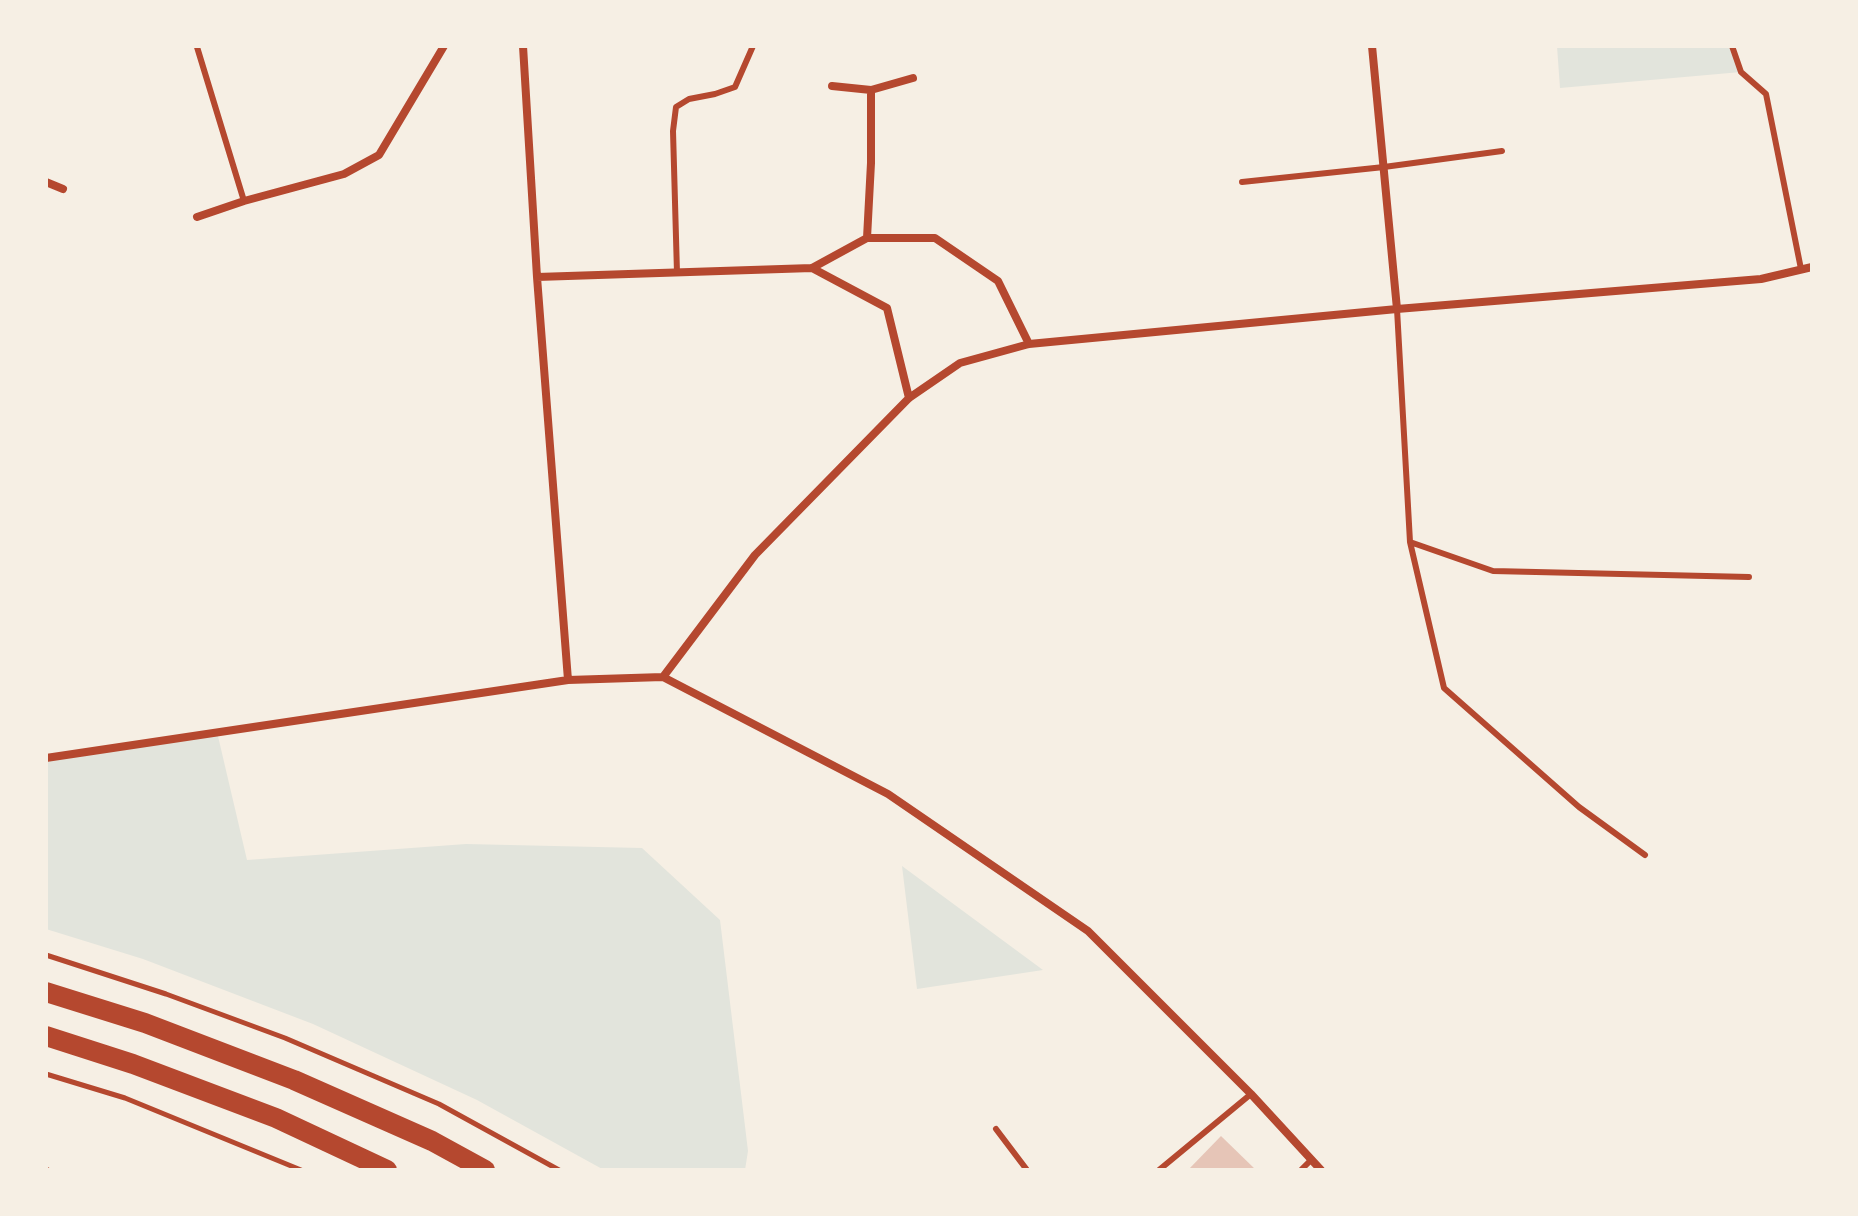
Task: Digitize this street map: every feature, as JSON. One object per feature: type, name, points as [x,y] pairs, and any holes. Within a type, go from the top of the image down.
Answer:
[{"type":"main road","points":[[46,992],[145,1023],[294,1080],[432,1141],[485,1170]]},
{"type":"main road","points":[[46,1036],[133,1064],[276,1118],[387,1170]]},
{"type":"street","points":[[197,217],[344,174],[379,155],[444,46]]},
{"type":"street","points":[[523,46],[568,680]]},
{"type":"street","points":[[1372,46],[1397,309]]},
{"type":"street","points":[[832,86],[871,90],[913,78]]},
{"type":"street","points":[[867,238],[871,90]]},
{"type":"street","points":[[46,182],[63,189]]},
{"type":"street","points":[[537,277],[812,268],[867,238],[935,238],[998,281],[1029,344]]},
{"type":"street","points":[[663,677],[755,555],[909,398],[960,363],[1029,344],[1761,279],[1812,267]]},
{"type":"street","points":[[812,268],[887,308],[909,398]]},
{"type":"street","points":[[46,758],[568,680],[663,677],[888,794],[1088,931],[1251,1094],[1321,1170]]},
{"type":"lane","points":[[677,273],[673,131],[676,107],[689,99],[735,87],[753,46]]},
{"type":"lane","points":[[1732,46],[1741,72],[1766,94],[1801,269]]},
{"type":"lane","points":[[197,47],[244,201]]},
{"type":"lane","points":[[1242,182],[1502,151]]},
{"type":"lane","points":[[1397,309],[1410,542],[1444,688],[1579,807],[1645,855]]},
{"type":"lane","points":[[1410,542],[1493,571],[1749,577]]},
{"type":"lane","points":[[1159,1170],[1251,1094]]},
{"type":"lane","points":[[996,1129],[1027,1170]]},
{"type":"lane","points":[[1301,1170],[1311,1160]]},
{"type":"path","points":[[46,1074],[125,1098],[301,1170]]},
{"type":"shaded area","points":[[1557,46],[1732,46],[1741,72],[1560,88]]},
{"type":"shaded area","points":[[217,732],[247,860],[466,844],[642,848],[720,920],[748,1151],[745,1170],[604,1170],[477,1100],[313,1024],[143,959],[46,929],[46,758]]},
{"type":"shaded area","points":[[902,866],[1043,970],[917,989]]},
{"type":"building","points":[[1221,1136],[1256,1170],[1188,1170]]}]
